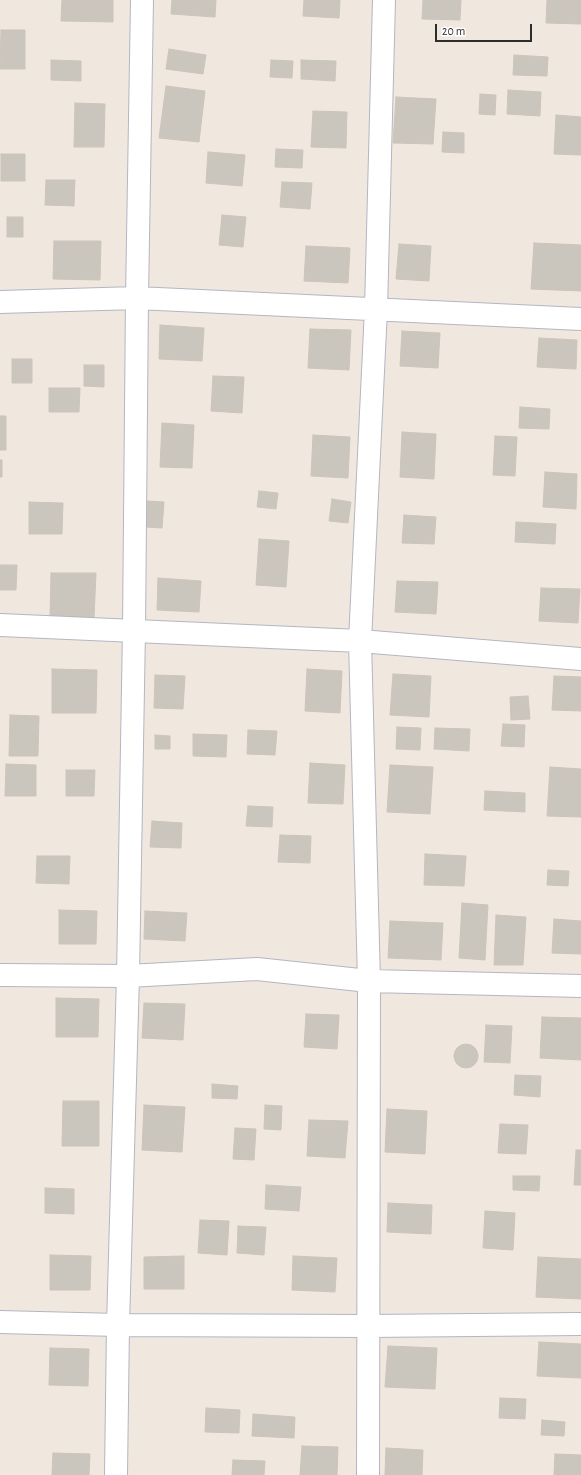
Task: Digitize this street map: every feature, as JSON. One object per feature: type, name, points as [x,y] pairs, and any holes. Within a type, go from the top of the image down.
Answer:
[{"type":"street","points":[[116,1475],[118,1325],[128,976],[142,0]]},
{"type":"street","points":[[368,1475],[369,981],[360,641],[376,309],[384,0]]},
{"type":"street","points":[[0,302],[137,298],[581,319]]},
{"type":"street","points":[[0,625],[360,641],[581,659]]},
{"type":"street","points":[[0,975],[128,976],[257,969],[369,981],[581,986]]},
{"type":"street","points":[[0,1322],[118,1325],[368,1326],[581,1324]]},
{"type":"building","points":[[62,0],[113,0],[113,22],[61,21]]},
{"type":"building","points":[[172,0],[216,0],[215,17],[171,14]]},
{"type":"building","points":[[304,0],[340,0],[339,18],[303,16]]},
{"type":"building","points":[[423,0],[461,0],[460,20],[422,19]]},
{"type":"building","points":[[547,0],[581,0],[581,24],[546,23]]},
{"type":"building","points":[[1,30],[25,30],[25,69],[0,69]]},
{"type":"building","points":[[169,49],[206,55],[203,74],[166,69]]},
{"type":"building","points":[[514,55],[548,57],[547,76],[513,75]]},
{"type":"building","points":[[51,60],[81,61],[81,81],[51,80]]},
{"type":"building","points":[[271,60],[293,61],[292,78],[270,77]]},
{"type":"building","points":[[301,60],[336,61],[335,81],[301,79]]},
{"type":"building","points":[[166,86],[205,91],[199,142],[159,138]]},
{"type":"building","points":[[508,90],[541,92],[540,116],[507,114]]},
{"type":"building","points":[[480,94],[496,95],[495,115],[479,114]]},
{"type":"building","points":[[396,97],[436,99],[433,144],[393,143]]},
{"type":"building","points":[[75,103],[105,104],[104,147],[74,147]]},
{"type":"building","points":[[313,111],[347,112],[346,148],[311,147]]},
{"type":"building","points":[[556,115],[581,117],[581,155],[554,154]]},
{"type":"building","points":[[443,132],[464,133],[464,153],[442,152]]},
{"type":"building","points":[[276,149],[303,150],[302,168],[275,167]]},
{"type":"building","points":[[208,152],[245,155],[242,186],[206,183]]},
{"type":"building","points":[[1,154],[25,154],[25,181],[1,181]]},
{"type":"building","points":[[46,180],[75,180],[74,206],[45,205]]},
{"type":"building","points":[[282,182],[312,183],[310,209],[280,207]]},
{"type":"building","points":[[222,215],[246,217],[243,247],[219,245]]},
{"type":"building","points":[[7,217],[23,217],[23,237],[7,237]]},
{"type":"building","points":[[54,241],[101,241],[100,280],[53,279]]},
{"type":"building","points":[[534,243],[581,245],[581,291],[531,289]]},
{"type":"building","points":[[399,244],[431,246],[429,281],[396,279]]},
{"type":"building","points":[[306,246],[350,248],[348,283],[304,281]]},
{"type":"building","points":[[160,325],[204,328],[202,361],[159,359]]},
{"type":"building","points":[[310,329],[351,330],[349,370],[308,368]]},
{"type":"building","points":[[402,331],[440,333],[438,368],[400,366]]},
{"type":"building","points":[[539,338],[577,340],[576,369],[537,367]]},
{"type":"building","points":[[12,359],[32,359],[32,383],[12,383]]},
{"type":"building","points":[[84,365],[104,365],[104,387],[84,386]]},
{"type":"building","points":[[213,376],[244,377],[242,413],[211,411]]},
{"type":"building","points":[[49,388],[80,388],[79,412],[49,412]]},
{"type":"building","points":[[520,407],[550,409],[549,429],[519,428]]},
{"type":"building","points":[[0,416],[6,416],[6,450],[0,450]]},
{"type":"building","points":[[162,423],[194,425],[192,468],[160,467]]},
{"type":"building","points":[[402,432],[436,434],[434,479],[400,477]]},
{"type":"building","points":[[313,435],[350,437],[348,478],[311,476]]},
{"type":"building","points":[[495,436],[517,437],[515,476],[493,475]]},
{"type":"building","points":[[0,460],[2,460],[2,477],[0,477]]},
{"type":"building","points":[[545,472],[577,474],[576,509],[543,507]]},
{"type":"building","points":[[259,491],[278,493],[276,509],[257,507]]},
{"type":"building","points":[[332,499],[351,502],[348,523],[329,521]]},
{"type":"building","points":[[147,501],[164,502],[162,528],[145,527]]},
{"type":"building","points":[[29,502],[63,503],[62,534],[29,534]]},
{"type":"building","points":[[404,515],[436,517],[434,544],[402,543]]},
{"type":"building","points":[[516,522],[556,524],[555,544],[515,542]]},
{"type":"building","points":[[259,539],[289,541],[286,587],[256,585]]},
{"type":"building","points":[[0,565],[17,565],[16,590],[0,590]]},
{"type":"building","points":[[51,573],[96,573],[94,619],[50,618]]},
{"type":"building","points":[[158,578],[201,581],[199,612],[157,610]]},
{"type":"building","points":[[397,581],[438,582],[436,614],[395,612]]},
{"type":"building","points":[[541,588],[580,589],[578,623],[539,621]]},
{"type":"building","points":[[52,669],[97,670],[96,713],[52,713]]},
{"type":"building","points":[[307,669],[342,671],[340,713],[305,711]]},
{"type":"building","points":[[393,674],[431,676],[429,717],[390,715]]},
{"type":"building","points":[[155,675],[185,676],[183,709],[154,708]]},
{"type":"building","points":[[554,676],[581,677],[581,711],[552,710]]},
{"type":"building","points":[[528,696],[530,719],[511,720],[510,697]]},
{"type":"building","points":[[10,715],[39,716],[38,756],[9,756]]},
{"type":"building","points":[[503,724],[525,725],[524,747],[501,746]]},
{"type":"building","points":[[397,727],[421,728],[420,750],[396,749]]},
{"type":"building","points":[[435,728],[470,729],[469,751],[434,749]]},
{"type":"building","points":[[248,730],[277,731],[275,755],[247,754]]},
{"type":"building","points":[[193,734],[227,735],[226,757],[193,756]]},
{"type":"building","points":[[155,735],[170,736],[170,749],[155,749]]},
{"type":"building","points":[[310,763],[345,765],[343,804],[308,803]]},
{"type":"building","points":[[6,764],[36,765],[36,796],[5,796]]},
{"type":"building","points":[[390,765],[433,767],[430,814],[387,812]]},
{"type":"building","points":[[550,767],[581,769],[581,817],[547,816]]},
{"type":"building","points":[[66,770],[95,770],[94,796],[66,796]]},
{"type":"building","points":[[485,791],[525,793],[525,812],[484,810]]},
{"type":"building","points":[[248,806],[273,807],[272,827],[246,826]]},
{"type":"building","points":[[152,821],[182,823],[181,848],[150,847]]},
{"type":"building","points":[[280,835],[311,836],[310,863],[278,862]]},
{"type":"building","points":[[425,854],[466,856],[464,886],[424,885]]},
{"type":"building","points":[[37,856],[70,856],[69,884],[36,883]]},
{"type":"building","points":[[548,870],[569,871],[568,886],[547,885]]},
{"type":"building","points":[[462,903],[488,905],[485,960],[459,958]]},
{"type":"building","points":[[59,910],[97,911],[96,944],[59,944]]},
{"type":"building","points":[[145,911],[187,913],[185,941],[144,939]]},
{"type":"building","points":[[496,915],[526,917],[523,965],[494,965]]},
{"type":"building","points":[[554,919],[581,921],[581,954],[552,953]]},
{"type":"building","points":[[390,921],[443,923],[441,960],[388,958]]},
{"type":"building","points":[[56,998],[99,999],[98,1037],[56,1037]]},
{"type":"building","points":[[144,1003],[185,1004],[183,1040],[142,1038]]},
{"type":"building","points":[[306,1014],[339,1015],[337,1049],[304,1047]]},
{"type":"building","points":[[542,1017],[581,1018],[581,1060],[540,1058]]},
{"type":"building","points":[[486,1025],[512,1026],[510,1063],[484,1062]]},
{"type":"building","points":[[466,1044],[474,1048],[478,1056],[474,1064],[466,1068],[458,1064],[454,1056],[458,1048]]},
{"type":"building","points":[[515,1075],[541,1076],[540,1097],[514,1095]]},
{"type":"building","points":[[212,1084],[238,1086],[237,1099],[212,1098]]},
{"type":"building","points":[[63,1101],[99,1101],[99,1146],[62,1146]]},
{"type":"building","points":[[144,1105],[185,1107],[182,1152],[142,1150]]},
{"type":"building","points":[[265,1105],[282,1106],[281,1130],[264,1129]]},
{"type":"building","points":[[387,1109],[427,1111],[425,1154],[385,1152]]},
{"type":"building","points":[[309,1120],[348,1121],[345,1158],[307,1156]]},
{"type":"building","points":[[500,1124],[528,1125],[526,1154],[498,1153]]},
{"type":"building","points":[[235,1128],[256,1129],[254,1160],[233,1159]]},
{"type":"building","points":[[576,1150],[581,1150],[581,1185],[574,1185]]},
{"type":"building","points":[[513,1176],[540,1176],[539,1191],[513,1190]]},
{"type":"building","points":[[266,1185],[301,1187],[299,1211],[265,1209]]},
{"type":"building","points":[[45,1188],[74,1189],[74,1214],[45,1213]]},
{"type":"building","points":[[388,1203],[432,1205],[431,1234],[387,1232]]},
{"type":"building","points":[[485,1211],[515,1213],[513,1250],[483,1248]]},
{"type":"building","points":[[200,1220],[229,1221],[227,1255],[198,1253]]},
{"type":"building","points":[[238,1226],[266,1227],[264,1255],[237,1253]]},
{"type":"building","points":[[50,1255],[91,1256],[90,1290],[50,1290]]},
{"type":"building","points":[[184,1256],[184,1289],[144,1289],[144,1257]]},
{"type":"building","points":[[293,1256],[337,1258],[335,1292],[292,1290]]},
{"type":"building","points":[[538,1257],[581,1259],[581,1299],[536,1297]]},
{"type":"building","points":[[539,1342],[581,1344],[581,1378],[537,1376]]},
{"type":"building","points":[[388,1346],[437,1348],[435,1389],[385,1387]]},
{"type":"building","points":[[50,1348],[89,1349],[88,1386],[49,1385]]},
{"type":"building","points":[[500,1398],[526,1399],[525,1419],[499,1418]]},
{"type":"building","points":[[206,1408],[240,1410],[239,1433],[205,1432]]},
{"type":"building","points":[[253,1414],[295,1417],[294,1438],[252,1436]]},
{"type":"building","points":[[542,1420],[565,1422],[564,1436],[541,1435]]},
{"type":"building","points":[[302,1446],[338,1447],[337,1475],[300,1475]]},
{"type":"building","points":[[386,1448],[423,1450],[422,1475],[385,1475]]},
{"type":"building","points":[[53,1453],[90,1454],[89,1475],[52,1475]]},
{"type":"building","points":[[555,1454],[581,1455],[581,1475],[554,1475]]},
{"type":"building","points":[[233,1460],[265,1461],[264,1475],[232,1475]]}]
